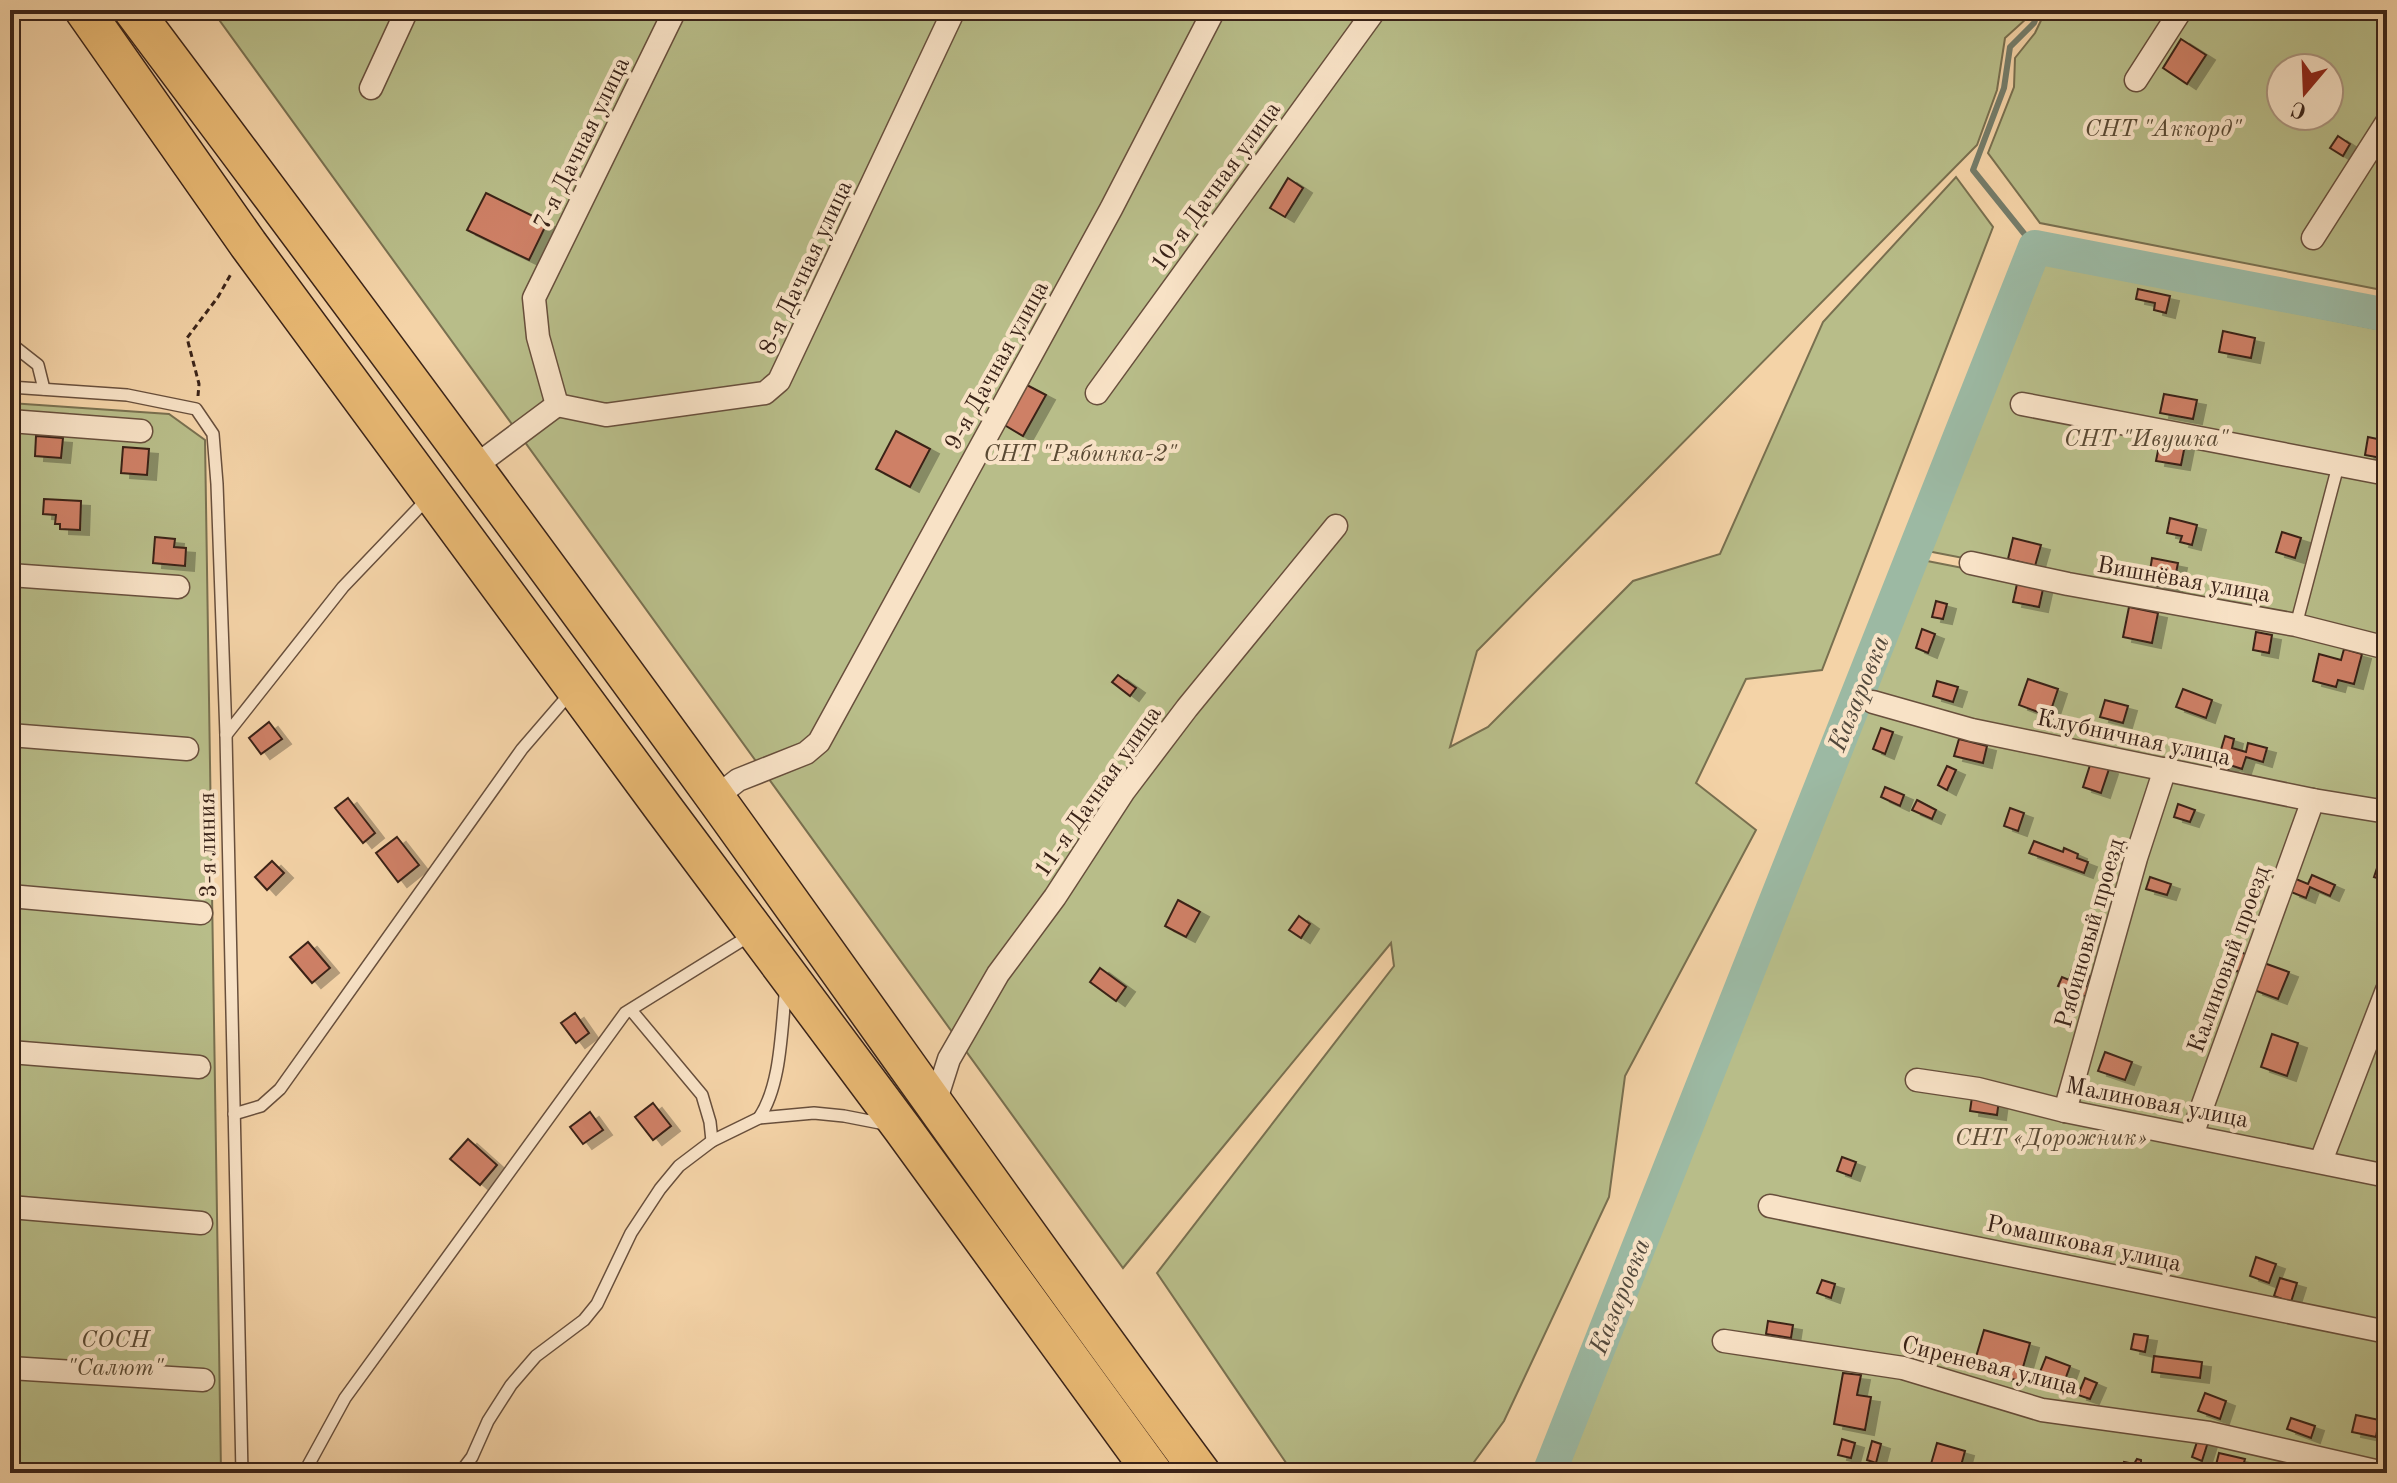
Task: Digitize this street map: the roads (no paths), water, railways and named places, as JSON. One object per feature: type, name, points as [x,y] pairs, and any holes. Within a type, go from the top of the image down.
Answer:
[{"type":"highway","points":[[84,10],[248,244],[902,1128],[1153,1473]]},
{"type":"highway","points":[[133,10],[499,501],[1201,1473]]},
{"type":"highway","points":[[460,530],[499,501]]},
{"type":"street","points":[[72,10],[132,78]]},
{"type":"street","points":[[371,88],[407,10]]},
{"type":"street","name":"7-я Дачная улица","points":[[557,405],[538,337],[534,298],[675,10]]},
{"type":"street","name":"8-я Дачная улица","points":[[557,405],[606,415],[765,393],[772,389],[779,381],[815,307],[954,10]]},
{"type":"street","name":"9-я Дачная улица","points":[[715,798],[738,780],[806,753],[819,742],[1111,209],[1214,10]]},
{"type":"street","name":"10-я Дачная улица","points":[[1097,393],[1375,10]]},
{"type":"street","points":[[2136,80],[2181,10]]},
{"type":"street","points":[[2313,238],[2387,122]]},
{"type":"street","points":[[2022,404],[2387,474]]},
{"type":"street","points":[[474,467],[557,405]]},
{"type":"street","points":[[10,421],[141,431]]},
{"type":"street","name":"11-я Дачная улица","points":[[934,1106],[949,1059],[998,974],[1055,897],[1124,791],[1187,708],[1336,526]]},
{"type":"street","name":"Вишнёвая улица","points":[[1971,563],[2068,584],[2296,625],[2387,648]]},
{"type":"street","points":[[10,575],[178,587]]},
{"type":"street","name":"Клубничная улица","points":[[1873,702],[1972,730],[2313,800],[2387,812]]},
{"type":"street","points":[[10,735],[187,749]]},
{"type":"street","name":"Рябиновый проезд","points":[[2065,1111],[2136,858],[2165,769]]},
{"type":"street","name":"Калиновый проезд","points":[[2192,1135],[2313,800]]},
{"type":"street","points":[[10,896],[201,913]]},
{"type":"street","points":[[2321,1161],[2387,990]]},
{"type":"street","points":[[10,1052],[199,1067]]},
{"type":"street","name":"Малиновая улица","points":[[1917,1080],[1978,1089],[2065,1111],[2387,1176]]},
{"type":"street","name":"Ромашковая улица","points":[[1770,1206],[2387,1332]]},
{"type":"street","points":[[10,1207],[201,1223]]},
{"type":"street","name":"Сиреневая улица","points":[[1724,1341],[1903,1368],[2042,1410],[2209,1433],[2384,1473]]},
{"type":"street","points":[[10,1368],[203,1380]]},
{"type":"lane","points":[[10,343],[38,365],[44,389],[10,387]]},
{"type":"lane","name":"3-я линия","points":[[44,389],[127,395],[196,409],[213,434],[226,735],[242,1473]]},
{"type":"lane","points":[[2296,625],[2338,466]]},
{"type":"lane","points":[[226,735],[343,587],[432,493]]},
{"type":"lane","points":[[234,1114],[261,1106],[280,1089],[522,749],[575,687]]},
{"type":"lane","points":[[304,1473],[345,1398],[625,1013],[756,932]]},
{"type":"lane","points":[[759,1118],[768,1105],[774,1082],[788,975]]},
{"type":"lane","points":[[631,1010],[702,1095],[712,1141]]},
{"type":"lane","points":[[460,1473],[511,1385],[536,1356],[584,1320],[597,1304],[631,1233],[679,1166],[712,1141],[759,1118],[814,1113],[902,1128]]},
{"type":"waterway","points":[[2035,247],[1973,170],[2004,88],[2010,47],[2034,23],[2039,10]]},
{"type":"waterway","name":"Казаровка","points":[[1549,1473],[2035,247],[2387,315]]},
{"type":"park label","name":"СНТ \"Аккорд\"","points":[[2163,128]]},
{"type":"park label","name":"СНТ \"Ивушка\"","points":[[2146,438]]},
{"type":"park label","name":"СНТ \"Рябинка-2\"","points":[[1080,453]]},
{"type":"park label","name":"СНТ «Дорожник»","points":[[2051,1137]]},
{"type":"park label","name":"СОСН \"Салют\"","points":[[115,1353]]}]
